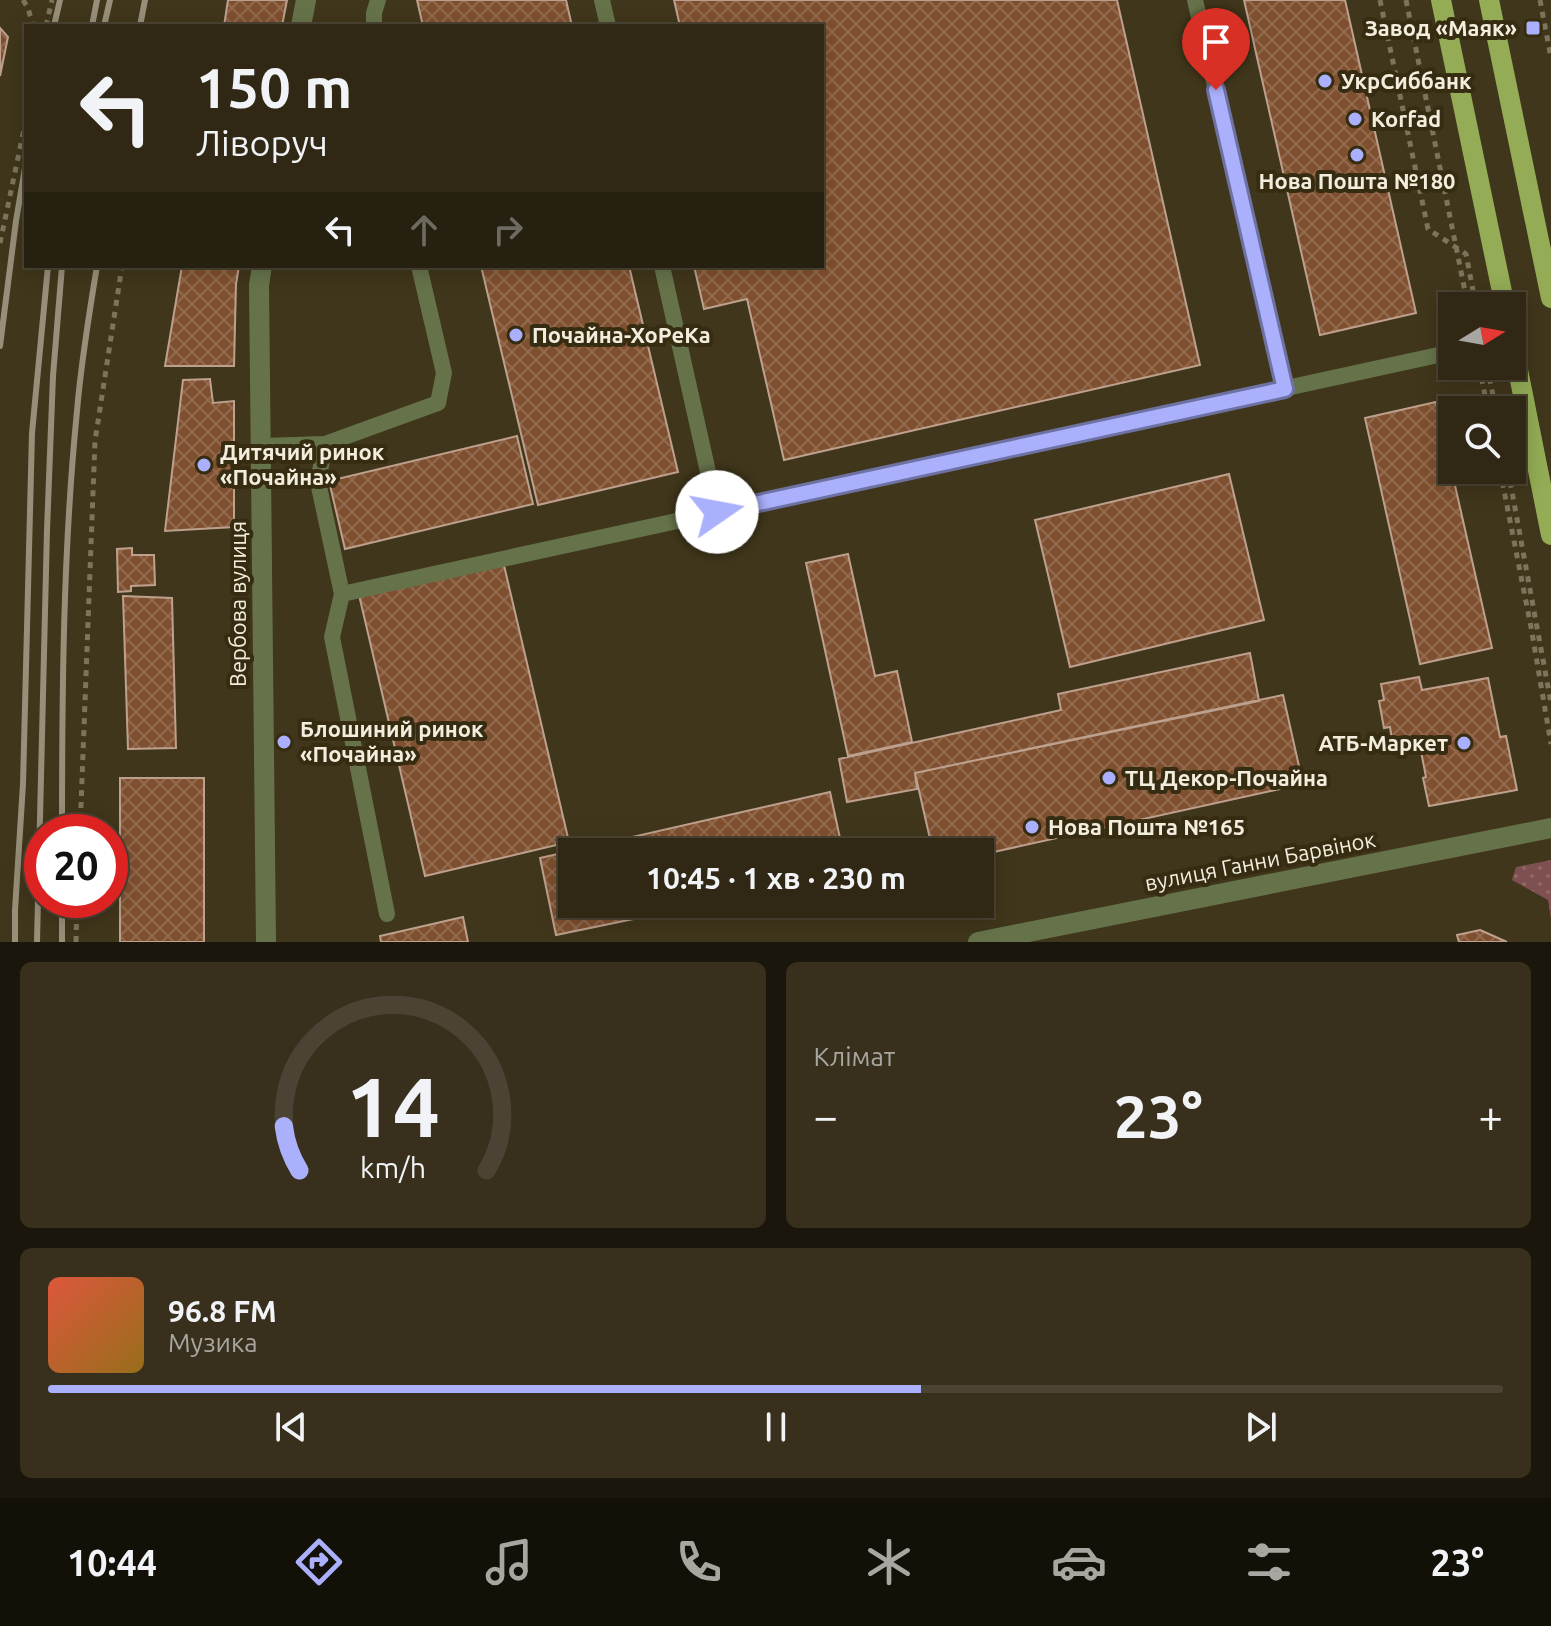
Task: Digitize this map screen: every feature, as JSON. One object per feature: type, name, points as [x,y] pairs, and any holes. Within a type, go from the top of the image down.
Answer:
[{"type":"main road","points":[[1441,0],[1502,292]]},
{"type":"main road","points":[[1489,0],[1551,298]]},
{"type":"main road","points":[[1520,380],[1551,535]]},
{"type":"street","points":[[301,24],[306,0]]},
{"type":"street","name":"Вербова вулиця","points":[[262,268],[259,285],[266,942]]},
{"type":"street","name":"вулиця Ганни Барвінок","points":[[978,942],[1551,828]]},
{"type":"lane","points":[[374,24],[378,0]]},
{"type":"lane","points":[[602,0],[608,24]]},
{"type":"lane","points":[[1195,0],[1285,389]]},
{"type":"lane","points":[[262,446],[325,444],[438,403],[444,373],[419,268]]},
{"type":"lane","points":[[662,268],[717,512]]},
{"type":"lane","points":[[342,594],[1438,355]]},
{"type":"lane","points":[[325,444],[318,482],[342,594],[332,637],[387,914]]},
{"type":"path","points":[[23,0],[32,24]]},
{"type":"path","points":[[46,24],[52,0]]},
{"type":"path","points":[[1380,0],[1428,229],[1466,254],[1473,292]]},
{"type":"path","points":[[1406,0],[1465,292]]},
{"type":"path","points":[[1540,0],[1551,58]]},
{"type":"path","points":[[0,243],[24,129]]},
{"type":"path","points":[[81,814],[95,441],[122,268]]},
{"type":"path","points":[[1502,484],[1551,744]]},
{"type":"path","points":[[1511,484],[1551,703]]},
{"type":"path","points":[[76,942],[77,918]]},
{"type":"shaded area","points":[[1551,860],[1551,919],[1548,900],[1512,880],[1516,867]]},
{"type":"building","points":[[228,0],[287,0],[282,24],[224,24]]},
{"type":"building","points":[[417,0],[566,0],[572,24],[423,24]]},
{"type":"building","points":[[674,0],[1117,0],[1200,365],[784,460],[747,299],[704,309],[694,268],[824,268],[824,24],[680,24]]},
{"type":"building","points":[[1244,0],[1345,0],[1416,313],[1320,335]]},
{"type":"building","points":[[0,28],[8,37],[0,76]]},
{"type":"building","points":[[182,268],[239,268],[234,366],[165,366]]},
{"type":"building","points":[[481,268],[629,268],[678,472],[538,505]]},
{"type":"building","name":"Дитячий ринок «Почайна»","points":[[210,379],[213,403],[234,401],[234,527],[165,531],[183,380]]},
{"type":"building","points":[[1436,402],[1438,484],[1455,484],[1492,648],[1420,664],[1365,418]]},
{"type":"building","points":[[517,436],[533,504],[345,549],[329,481]]},
{"type":"building","points":[[1229,474],[1264,620],[1070,667],[1035,520]]},
{"type":"building","points":[[132,548],[132,555],[154,555],[155,585],[131,586],[131,591],[118,592],[117,549]]},
{"type":"building","points":[[848,554],[875,676],[897,671],[912,742],[848,756],[806,563]]},
{"type":"building","points":[[503,561],[568,838],[558,838],[558,845],[425,876],[359,595]]},
{"type":"building","points":[[123,596],[172,598],[176,748],[128,749]]},
{"type":"building","points":[[1250,653],[1259,701],[915,773],[917,789],[847,802],[839,759],[1061,710],[1058,694]]},
{"type":"building","name":"АТБ-Маркет","points":[[1419,677],[1422,690],[1488,678],[1500,737],[1506,736],[1517,790],[1429,806],[1419,741],[1393,746],[1390,727],[1384,728],[1379,701],[1384,700],[1381,684]]},
{"type":"building","name":"ТЦ Декор-Почайна","points":[[1283,695],[1303,784],[994,852],[994,838],[930,838],[915,773]]},
{"type":"building","points":[[120,778],[204,778],[204,942],[120,942],[120,918],[128,918],[128,814],[120,814]]},
{"type":"building","points":[[830,792],[840,838],[628,838]]},
{"type":"building","points":[[558,854],[558,918],[638,918],[556,935],[540,858]]},
{"type":"building","points":[[463,917],[468,942],[381,942],[380,936]]},
{"type":"building","points":[[1480,930],[1507,942],[1459,942],[1457,935]]},
{"type":"railway","points":[[54,24],[60,0]]},
{"type":"railway","points":[[92,24],[97,0]]},
{"type":"railway","points":[[104,24],[110,0]]},
{"type":"railway","points":[[140,24],[145,0]]},
{"type":"railway","points":[[0,346],[24,174]]},
{"type":"railway","points":[[15,942],[23,784],[32,433],[48,268]]},
{"type":"railway","points":[[37,942],[47,530],[53,376],[62,268]]},
{"type":"railway","points":[[62,814],[63,674],[72,464],[97,268]]},
{"type":"railway","points":[[62,918],[62,942]]},
{"type":"place","name":"Завод «Маяк»","points":[[1533,28]]},
{"type":"place","name":"УкрСиббанк","points":[[1325,81]]},
{"type":"place","name":"Korfad","points":[[1355,119]]},
{"type":"place","name":"Нова Пошта №180","points":[[1357,155]]},
{"type":"place","name":"Почайна-ХоРеКа","points":[[516,335]]},
{"type":"place","name":"Дитячий ринок «Почайна»","points":[[204,465]]},
{"type":"place","name":"Блошиний ринок «Почайна»","points":[[284,742]]},
{"type":"place","name":"АТБ-Маркет","points":[[1464,743]]},
{"type":"place","name":"ТЦ Декор-Почайна","points":[[1109,778]]},
{"type":"place","name":"Нова Пошта №165","points":[[1032,827]]},
{"type":"route","points":[[717,512],[1285,389],[1216,90]]}]
